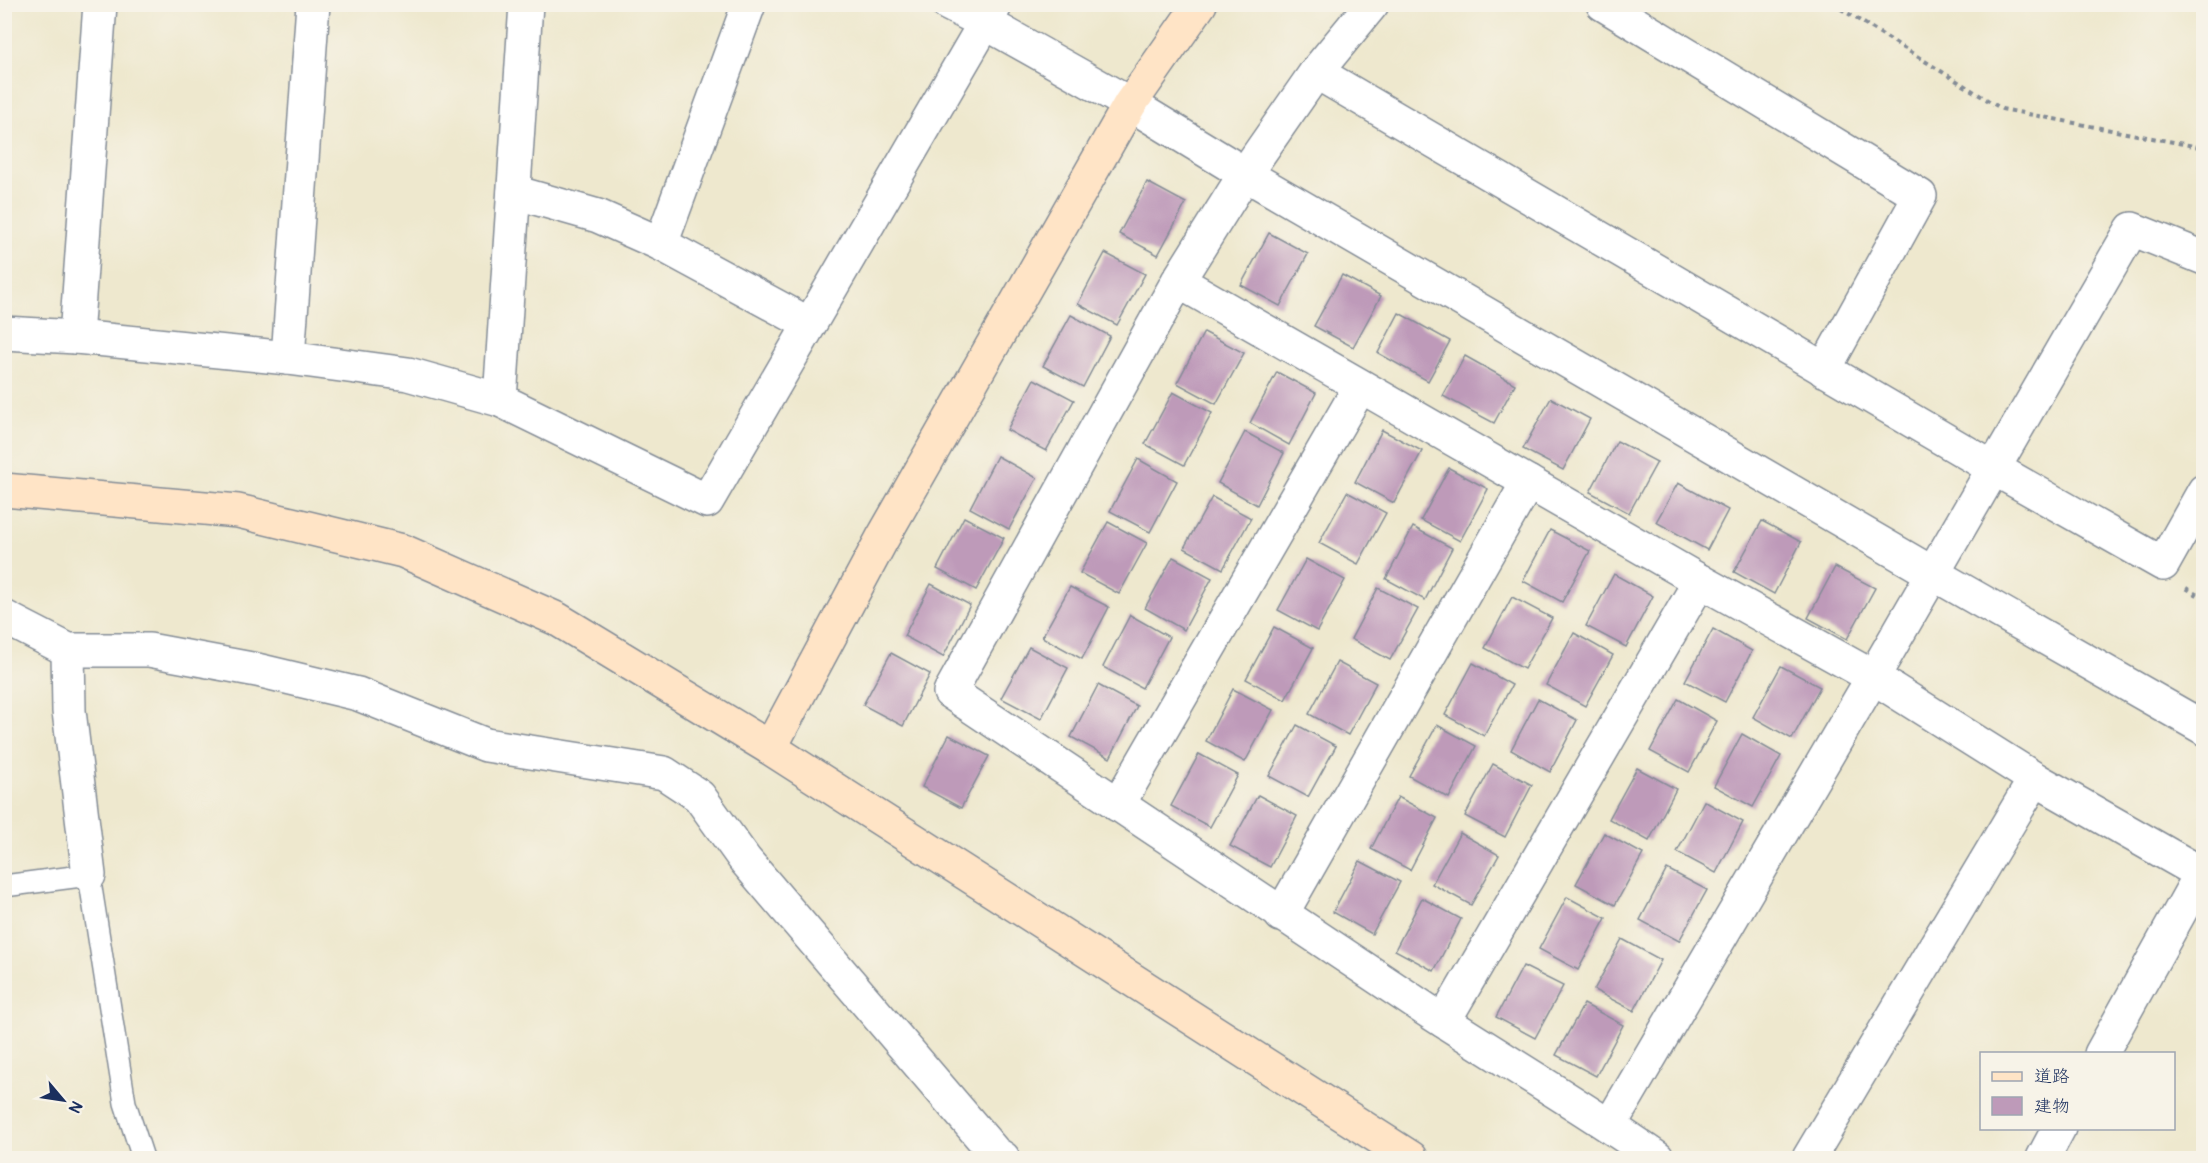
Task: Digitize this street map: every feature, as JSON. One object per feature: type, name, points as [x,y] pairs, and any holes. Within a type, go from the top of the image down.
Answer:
[{"type":"street","points":[[76,337],[100,4]]},
{"type":"street","points":[[288,358],[313,4]]},
{"type":"street","points":[[500,400],[526,4]]},
{"type":"street","points":[[661,244],[749,4]]},
{"type":"street","points":[[948,4],[990,13],[1130,104],[1245,174],[1932,573],[2204,728]]},
{"type":"street","points":[[770,748],[882,538],[1130,104],[1200,4]]},
{"type":"street","points":[[1372,4],[1316,72],[1245,174],[1179,281],[950,692],[1281,915],[1658,1158]]},
{"type":"street","points":[[1603,4],[1920,196],[1824,370]]},
{"type":"street","points":[[4,333],[76,337],[288,358],[408,374],[500,400],[707,501],[990,13]]},
{"type":"street","points":[[1316,72],[1824,370],[2163,564],[2204,491]]},
{"type":"street","points":[[514,192],[598,216],[661,244],[809,324]]},
{"type":"street","points":[[1610,1125],[2132,229],[2204,258]]},
{"type":"street","points":[[1179,281],[1700,581],[1873,676],[2035,779],[2202,874],[2102,1052]]},
{"type":"street","points":[[1118,805],[1360,387]]},
{"type":"street","points":[[1281,915],[1528,482]]},
{"type":"street","points":[[4,490],[238,511],[403,551],[557,619],[770,748],[1411,1158]]},
{"type":"street","points":[[1444,1021],[1700,581]]},
{"type":"street","points":[[4,617],[68,650],[149,650],[257,670],[358,694],[486,745],[664,772],[699,796],[745,860],[995,1153],[1003,1158]]},
{"type":"street","points":[[68,650],[69,711],[89,875]]},
{"type":"street","points":[[1809,1158],[2035,779]]},
{"type":"street","points":[[2043,1158],[2058,1130]]},
{"type":"lane","points":[[4,886],[89,875],[125,1103],[143,1158]]},
{"type":"path","points":[[1833,4],[2002,109],[2204,148]]},
{"type":"building","points":[[1147,182],[1186,203],[1158,255],[1119,234]]},
{"type":"building","points":[[1269,233],[1308,254],[1280,306],[1241,285]]},
{"type":"building","points":[[1105,253],[1145,274],[1117,325],[1078,304]]},
{"type":"building","points":[[1342,275],[1381,296],[1353,347],[1314,326]]},
{"type":"building","points":[[1399,313],[1450,341],[1428,381],[1378,353]]},
{"type":"building","points":[[1071,315],[1110,336],[1083,387],[1043,366]]},
{"type":"building","points":[[1204,332],[1244,353],[1216,404],[1177,383]]},
{"type":"building","points":[[1465,356],[1515,384],[1494,423],[1443,396]]},
{"type":"building","points":[[1277,372],[1316,393],[1289,445],[1250,423]]},
{"type":"building","points":[[1034,379],[1074,400],[1046,451],[1007,430]]},
{"type":"building","points":[[1173,392],[1212,413],[1184,465],[1145,444]]},
{"type":"building","points":[[1551,398],[1590,419],[1563,470],[1523,449]]},
{"type":"building","points":[[1382,430],[1422,451],[1394,503],[1355,482]]},
{"type":"building","points":[[1245,432],[1284,453],[1257,505],[1218,483]]},
{"type":"building","points":[[1617,441],[1657,462],[1629,513],[1590,492]]},
{"type":"building","points":[[997,456],[1037,478],[1009,529],[970,508]]},
{"type":"building","points":[[1138,459],[1177,481],[1150,532],[1110,511]]},
{"type":"building","points":[[1449,468],[1488,489],[1460,541],[1421,520]]},
{"type":"building","points":[[1678,483],[1728,510],[1707,550],[1656,522]]},
{"type":"building","points":[[1347,492],[1386,513],[1358,564],[1319,543]]},
{"type":"building","points":[[1212,497],[1251,518],[1223,569],[1184,548]]},
{"type":"building","points":[[964,517],[1004,538],[976,590],[937,569]]},
{"type":"building","points":[[1762,521],[1801,542],[1774,594],[1734,572]]},
{"type":"building","points":[[1108,522],[1147,543],[1119,594],[1080,573]]},
{"type":"building","points":[[1413,527],[1452,548],[1425,600],[1386,579]]},
{"type":"building","points":[[1550,530],[1590,551],[1562,602],[1523,581]]},
{"type":"building","points":[[1173,557],[1212,578],[1184,630],[1145,608]]},
{"type":"building","points":[[1306,559],[1345,580],[1317,631],[1278,610]]},
{"type":"building","points":[[1835,567],[1875,588],[1847,639],[1808,618]]},
{"type":"building","points":[[1614,574],[1653,596],[1626,647],[1586,626]]},
{"type":"building","points":[[931,584],[970,605],[943,657],[904,636]]},
{"type":"building","points":[[1070,587],[1109,607],[1082,659],[1042,637]]},
{"type":"building","points":[[1378,588],[1418,609],[1390,660],[1351,639]]},
{"type":"building","points":[[1512,597],[1552,618],[1524,669],[1485,648]]},
{"type":"building","points":[[1130,615],[1169,637],[1142,688],[1103,667]]},
{"type":"building","points":[[1274,627],[1313,648],[1285,700],[1246,679]]},
{"type":"building","points":[[1713,629],[1752,651],[1725,702],[1685,681]]},
{"type":"building","points":[[1574,633],[1613,655],[1585,706],[1546,685]]},
{"type":"building","points":[[1029,647],[1068,668],[1041,719],[1001,698]]},
{"type":"building","points":[[891,653],[930,674],[903,726],[863,705]]},
{"type":"building","points":[[1337,662],[1376,683],[1348,735],[1309,714]]},
{"type":"building","points":[[1473,663],[1512,685],[1484,736],[1445,715]]},
{"type":"building","points":[[1781,666],[1820,687],[1792,739],[1753,717]]},
{"type":"building","points":[[1098,685],[1137,706],[1110,758],[1071,737]]},
{"type":"building","points":[[1233,689],[1273,710],[1245,762],[1206,741]]},
{"type":"building","points":[[1538,699],[1577,720],[1550,772],[1511,750]]},
{"type":"building","points":[[1678,699],[1717,721],[1689,772],[1650,751]]},
{"type":"building","points":[[1297,725],[1336,746],[1308,797],[1269,776]]},
{"type":"building","points":[[1437,725],[1476,746],[1449,798],[1409,776]]},
{"type":"building","points":[[1742,734],[1781,756],[1753,807],[1714,786]]},
{"type":"building","points":[[949,735],[989,756],[961,808],[922,787]]},
{"type":"building","points":[[1199,754],[1238,775],[1210,827],[1171,806]]},
{"type":"building","points":[[1493,764],[1532,785],[1505,837],[1465,816]]},
{"type":"building","points":[[1637,768],[1676,789],[1649,841],[1609,819]]},
{"type":"building","points":[[1258,795],[1297,816],[1270,867],[1230,846]]},
{"type":"building","points":[[1398,797],[1437,818],[1410,870],[1371,849]]},
{"type":"building","points":[[1704,801],[1743,822],[1716,873],[1677,852]]},
{"type":"building","points":[[1460,833],[1499,855],[1471,905],[1432,884]]},
{"type":"building","points":[[1604,833],[1643,854],[1615,905],[1576,884]]},
{"type":"building","points":[[1360,861],[1400,882],[1372,934],[1333,912]]},
{"type":"building","points":[[1667,869],[1707,890],[1679,941],[1640,920]]},
{"type":"building","points":[[1567,897],[1606,918],[1578,970],[1539,949]]},
{"type":"building","points":[[1422,898],[1461,919],[1434,971],[1395,950]]},
{"type":"building","points":[[1622,939],[1661,960],[1634,1011],[1594,990]]},
{"type":"building","points":[[1523,966],[1563,986],[1535,1038],[1496,1017]]},
{"type":"building","points":[[1584,1004],[1623,1025],[1596,1076],[1556,1055]]}]
